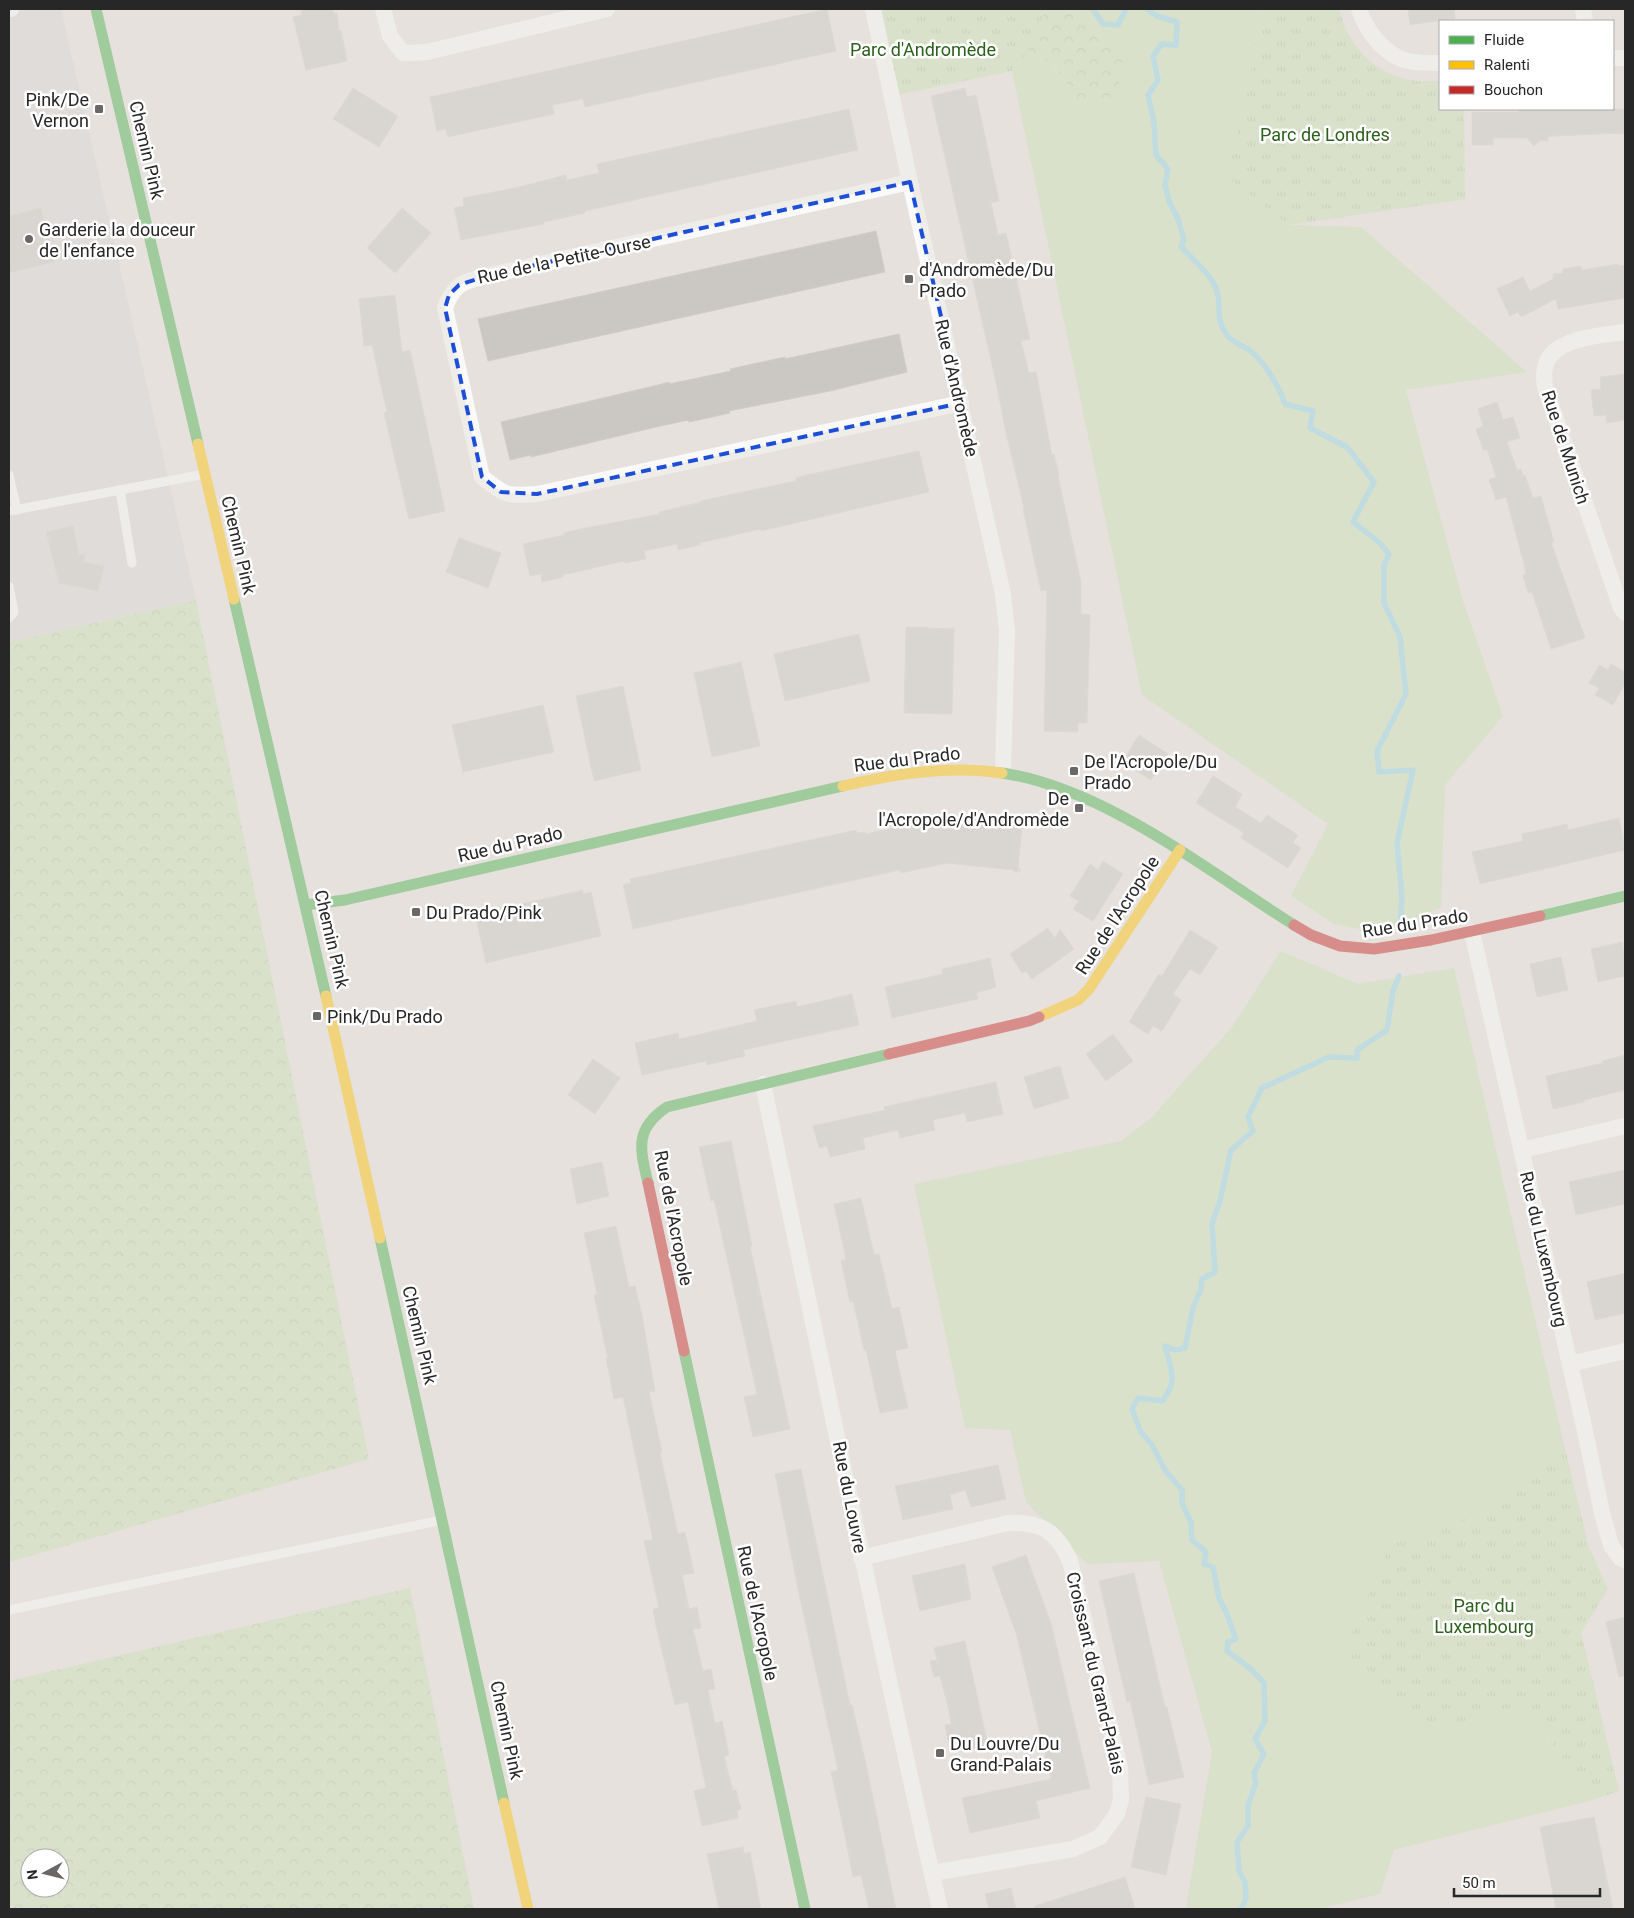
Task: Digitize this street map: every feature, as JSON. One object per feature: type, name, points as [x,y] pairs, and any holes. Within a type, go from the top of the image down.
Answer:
[{"type":"street","name":"Chemin Pink","points":[[96,9],[306,904],[528,1909]]},
{"type":"street","points":[[383,9],[390,36],[403,52],[427,52],[607,9]]},
{"type":"street","name":"Rue d'Andromède","points":[[873,9],[1006,611],[1003,771]]},
{"type":"street","points":[[1359,9],[1370,33],[1393,55],[1408,61],[1439,63]]},
{"type":"street","name":"Rue de la Petite-Ourse","points":[[910,182],[468,280],[459,285],[449,295],[445,308],[482,477],[501,492],[514,496],[537,494],[961,403]]},
{"type":"street","name":"Rue de Munich","points":[[1625,332],[1595,337],[1559,347],[1546,362],[1544,373],[1545,387],[1621,608],[1625,613]]},
{"type":"street","name":"Rue du Prado","points":[[306,904],[355,897],[868,780],[909,773],[967,768],[1003,771],[1033,778],[1090,800],[1180,850],[1307,932],[1331,945],[1356,950],[1388,948],[1472,932],[1625,896]]},
{"type":"street","name":"Rue de l'Acropole","points":[[804,1909],[642,1157],[641,1139],[645,1126],[653,1116],[667,1107],[1029,1021],[1063,1008],[1078,1000],[1100,975],[1180,850]]},
{"type":"street","name":"Rue du Luxembourg","points":[[1472,932],[1602,1513],[1611,1545],[1620,1558],[1625,1560]]},
{"type":"street","name":"Rue du Louvre","points":[[763,1084],[862,1558],[940,1909]]},
{"type":"street","points":[[1522,1150],[1625,1126]]},
{"type":"street","points":[[1570,1364],[1625,1352]]},
{"type":"street","name":"Croissant du Grand-Palais","points":[[862,1558],[1008,1523],[1038,1525],[1052,1533],[1064,1546],[1070,1561],[1120,1768],[1121,1800],[1118,1814],[1100,1837],[1073,1849],[932,1873]]},
{"type":"lane","points":[[9,475],[13,510],[205,474]]},
{"type":"lane","points":[[120,490],[132,563]]},
{"type":"lane","points":[[9,586],[14,612],[9,618]]},
{"type":"lane","points":[[9,1610],[443,1520]]},
{"type":"highlighted area","points":[[910,182],[961,403],[537,494],[501,492],[482,477],[445,308],[449,295],[459,285],[486,276]]},
{"type":"shaded area","points":[[9,9],[61,9],[196,600],[9,642]]},
{"type":"green space","name":"Parc d'Andromède","points":[[873,9],[1046,9],[1028,51],[1012,71],[892,96]]},
{"type":"green space","points":[[985,9],[1074,9],[1090,25],[1113,36],[1122,53],[1122,72],[1116,95],[1104,102],[1077,98],[1053,65],[1028,51],[1022,43]]},
{"type":"green space","points":[[1074,9],[1259,9],[1250,81],[1289,225],[1361,227],[1527,372],[1406,390],[1463,601],[1503,716],[1445,785],[1441,907],[1400,928],[1370,931],[1334,924],[1291,896],[1328,824],[1142,695],[1012,71],[1028,51],[1052,65],[1077,98],[1113,36],[1090,25]]},
{"type":"green space","name":"Parc de Londres","points":[[1259,9],[1339,9],[1349,36],[1366,57],[1377,66],[1402,78],[1420,81],[1439,81],[1439,110],[1464,110],[1465,199],[1289,225],[1227,177],[1250,81]]},
{"type":"green space","points":[[196,600],[369,1459],[9,1562],[9,642]]},
{"type":"green space","points":[[1281,951],[1358,984],[1454,968],[1563,1440],[1495,1509],[1390,1544],[1432,1732],[1504,1711],[1532,1715],[1593,1800],[1394,1850],[1380,1894],[1327,1907],[1326,1909],[1186,1909],[1212,1752],[1159,1561],[1087,1564],[1026,1502],[1010,1430],[965,1428],[914,1184],[1121,1141],[1151,1118],[1232,1027]]},
{"type":"green space","name":"Parc du Luxembourg","points":[[1563,1440],[1589,1548],[1608,1589],[1581,1632],[1619,1791],[1593,1800],[1532,1715],[1504,1711],[1432,1732],[1341,1660],[1390,1544],[1495,1509]]},
{"type":"green space","points":[[410,1588],[474,1909],[11,1909],[9,1898],[9,1681]]},
{"type":"building","points":[[301,9],[333,9],[334,14],[337,13],[339,31],[341,30],[347,61],[306,70],[293,17],[302,15]]},
{"type":"building","points":[[827,9],[836,51],[585,107],[583,99],[552,105],[554,114],[448,137],[446,129],[437,131],[430,97]]},
{"type":"building","points":[[1408,9],[1454,9],[1455,18],[1410,25]]},
{"type":"building","points":[[353,88],[398,116],[379,147],[333,119]]},
{"type":"building","points":[[965,88],[967,97],[976,95],[999,201],[991,203],[998,235],[1006,233],[1030,339],[1021,341],[1029,373],[1036,372],[1052,455],[1054,454],[1059,475],[1081,582],[1081,614],[1090,615],[1087,723],[1078,723],[1078,732],[1044,731],[1047,590],[1041,591],[931,96]]},
{"type":"building","points":[[849,109],[858,150],[585,211],[585,213],[544,222],[544,224],[461,240],[454,208],[464,206],[463,198],[515,188],[566,175],[567,180],[599,173],[597,164]]},
{"type":"building","points":[[1625,109],[1625,133],[1554,136],[1548,137],[1548,141],[1539,141],[1534,146],[1527,138],[1493,138],[1493,145],[1472,145],[1472,112],[1518,112],[1518,110]]},
{"type":"building","name":"Garderie la douceur de l'enfance","points":[[41,208],[54,262],[9,273],[9,216]]},
{"type":"building","points":[[402,208],[431,233],[395,273],[367,248]]},
{"type":"building","points":[[876,231],[885,272],[488,361],[478,319]]},
{"type":"building","points":[[1618,264],[1618,266],[1625,265],[1625,298],[1558,309],[1556,299],[1521,317],[1518,312],[1510,316],[1497,289],[1523,277],[1530,291],[1553,279],[1553,274],[1563,273],[1563,269],[1581,266],[1582,270]]},
{"type":"building","points":[[395,295],[402,352],[410,350],[445,511],[409,519],[384,413],[387,412],[372,345],[364,346],[359,299]]},
{"type":"building","points":[[899,334],[907,372],[830,391],[729,411],[730,413],[689,422],[688,420],[531,457],[531,455],[510,460],[501,422],[669,382],[669,384],[785,357],[785,359]]},
{"type":"building","points":[[1625,374],[1625,420],[1607,423],[1606,415],[1594,416],[1591,390],[1601,389],[1600,377]]},
{"type":"building","points":[[1497,402],[1503,420],[1513,417],[1520,438],[1507,442],[1517,470],[1521,469],[1523,476],[1525,475],[1533,498],[1541,496],[1554,542],[1551,542],[1585,638],[1551,649],[1532,592],[1528,593],[1523,575],[1526,574],[1525,568],[1506,497],[1496,500],[1489,480],[1496,477],[1487,449],[1483,450],[1476,429],[1483,426],[1478,409]]},
{"type":"building","points":[[919,451],[929,492],[761,531],[761,529],[699,543],[700,545],[678,550],[677,544],[644,551],[646,559],[625,563],[624,561],[563,575],[563,577],[542,582],[541,574],[530,576],[523,544],[564,535],[564,533],[580,529],[660,514],[659,512],[714,498],[796,481],[796,478],[807,475]]},
{"type":"building","points":[[73,526],[79,554],[85,555],[84,562],[104,566],[98,591],[59,583],[46,532]]},
{"type":"building","points":[[459,538],[501,553],[488,588],[446,572]]},
{"type":"building","points":[[906,627],[954,629],[952,714],[904,713]]},
{"type":"building","points":[[859,634],[870,681],[785,701],[774,654]]},
{"type":"building","points":[[741,662],[760,746],[712,757],[694,673]]},
{"type":"building","points":[[1611,664],[1625,672],[1625,683],[1613,705],[1595,695],[1599,688],[1589,683],[1599,665],[1608,670]]},
{"type":"building","points":[[623,686],[641,770],[594,781],[576,696]]},
{"type":"building","points":[[543,705],[554,752],[463,772],[452,725]]},
{"type":"building","points":[[1139,735],[1168,754],[1151,780],[1122,762]]},
{"type":"building","points":[[1213,776],[1242,794],[1235,807],[1261,823],[1267,815],[1298,835],[1293,843],[1301,848],[1288,868],[1241,838],[1244,833],[1196,803]]},
{"type":"building","points":[[937,814],[938,818],[975,820],[975,816],[1015,821],[1014,825],[1022,826],[1018,867],[1021,871],[1017,871],[1017,873],[1013,870],[947,863],[901,873],[900,870],[633,929],[623,885],[631,883],[630,879],[856,830],[857,833],[865,832],[866,834],[899,827],[898,823]]},
{"type":"building","points":[[1619,818],[1625,850],[1480,884],[1472,852],[1523,841],[1522,834],[1567,824],[1568,830]]},
{"type":"building","points":[[1103,861],[1123,874],[1093,921],[1073,909],[1079,901],[1070,896],[1090,864],[1098,870]]},
{"type":"building","points":[[583,890],[583,894],[591,892],[601,936],[486,963],[476,918],[484,917],[483,913]]},
{"type":"building","points":[[1048,928],[1055,938],[1060,929],[1074,949],[1032,979],[1026,971],[1022,973],[1010,954]]},
{"type":"building","points":[[1190,930],[1218,947],[1200,975],[1190,969],[1173,994],[1181,1000],[1162,1031],[1153,1026],[1148,1034],[1129,1022],[1159,974],[1162,976]]},
{"type":"building","points":[[1622,942],[1625,957],[1625,976],[1598,982],[1591,949]]},
{"type":"building","points":[[1561,957],[1568,990],[1537,997],[1530,964]]},
{"type":"building","points":[[990,958],[996,987],[976,993],[978,999],[892,1018],[885,987],[943,974],[942,969]]},
{"type":"building","points":[[852,994],[859,1025],[743,1050],[745,1056],[707,1065],[706,1061],[642,1075],[635,1043],[678,1033],[679,1039],[757,1021],[754,1010],[796,1001],[797,1007]]},
{"type":"building","points":[[1113,1034],[1133,1061],[1106,1081],[1086,1054]]},
{"type":"building","points":[[1625,1055],[1625,1090],[1553,1109],[1546,1076],[1603,1063],[1602,1061]]},
{"type":"building","points":[[593,1059],[620,1078],[595,1114],[568,1095]]},
{"type":"building","points":[[1060,1066],[1069,1098],[1034,1109],[1024,1077]]},
{"type":"building","points":[[996,1082],[1003,1114],[967,1122],[965,1113],[933,1120],[935,1130],[900,1138],[898,1130],[863,1138],[865,1149],[830,1157],[827,1146],[819,1148],[813,1126],[885,1110],[884,1107]]},
{"type":"building","points":[[731,1141],[752,1246],[750,1246],[790,1429],[753,1437],[744,1397],[757,1394],[714,1200],[711,1201],[699,1147]]},
{"type":"building","points":[[602,1162],[609,1196],[577,1204],[570,1169]]},
{"type":"building","points":[[1625,1170],[1625,1204],[1576,1215],[1569,1182]]},
{"type":"building","points":[[861,1198],[874,1254],[879,1254],[892,1309],[899,1307],[908,1348],[895,1351],[908,1408],[880,1413],[853,1301],[850,1302],[841,1261],[846,1259],[834,1204]]},
{"type":"building","points":[[616,1226],[629,1287],[635,1286],[642,1315],[655,1391],[649,1392],[678,1534],[685,1532],[694,1573],[682,1575],[689,1609],[697,1607],[701,1628],[693,1629],[703,1671],[711,1669],[715,1689],[708,1690],[715,1723],[722,1721],[729,1755],[724,1756],[733,1791],[736,1790],[741,1809],[737,1810],[738,1818],[702,1826],[694,1791],[706,1788],[688,1702],[675,1705],[656,1626],[653,1609],[659,1608],[644,1541],[653,1540],[623,1397],[614,1399],[606,1359],[608,1359],[594,1295],[597,1294],[584,1233]]},
{"type":"building","points":[[1625,1273],[1625,1313],[1595,1320],[1587,1282]]},
{"type":"building","points":[[998,1465],[1006,1499],[971,1507],[965,1490],[950,1495],[953,1509],[903,1520],[895,1486]]},
{"type":"building","points":[[801,1469],[850,1705],[852,1705],[866,1764],[896,1909],[869,1909],[861,1875],[853,1877],[831,1772],[838,1770],[799,1594],[775,1474]]},
{"type":"building","points":[[1026,1555],[1051,1623],[1090,1788],[1036,1801],[1040,1818],[970,1833],[962,1798],[1051,1779],[1016,1633],[992,1567]]},
{"type":"building","points":[[965,1564],[971,1599],[920,1611],[912,1576]]},
{"type":"building","points":[[1134,1573],[1165,1707],[1167,1707],[1184,1777],[1149,1785],[1130,1701],[1127,1702],[1099,1581]]},
{"type":"building","points":[[1625,1617],[1625,1676],[1619,1677],[1606,1622]]},
{"type":"building","points":[[965,1641],[988,1745],[957,1752],[955,1739],[948,1741],[945,1725],[951,1724],[949,1711],[940,1676],[934,1677],[930,1661],[937,1660],[934,1648]]},
{"type":"building","points":[[1146,1797],[1181,1804],[1166,1875],[1131,1867]]},
{"type":"building","points":[[1594,1817],[1613,1909],[1556,1909],[1540,1827]]},
{"type":"building","points":[[743,1847],[744,1854],[750,1852],[761,1909],[719,1909],[707,1854]]},
{"type":"building","points":[[1125,1877],[1135,1909],[1035,1909],[1035,1906]]},
{"type":"building","points":[[1011,1888],[1016,1909],[989,1909],[985,1894]]},
{"type":"waterway","points":[[1093,9],[1103,24],[1118,25],[1126,9]]},
{"type":"waterway","points":[[1147,9],[1157,16],[1177,22],[1176,45],[1162,44],[1153,56],[1158,80],[1148,95],[1154,122],[1156,155],[1168,169],[1165,185],[1184,240],[1181,246],[1206,272],[1214,284],[1218,297],[1219,317],[1223,329],[1229,338],[1252,352],[1262,363],[1276,383],[1285,404],[1313,411],[1310,428],[1347,447],[1374,482],[1353,522],[1380,543],[1389,554],[1384,565],[1384,603],[1400,637],[1406,694],[1377,751],[1379,772],[1413,770],[1397,843],[1402,897],[1400,928]]},
{"type":"waterway","points":[[1241,1909],[1246,1898],[1245,1882],[1239,1871],[1237,1842],[1248,1826],[1248,1805],[1256,1783],[1254,1773],[1264,1754],[1255,1739],[1265,1721],[1264,1683],[1251,1669],[1227,1651],[1228,1642],[1236,1639],[1219,1598],[1213,1567],[1204,1564],[1206,1552],[1192,1540],[1191,1522],[1182,1503],[1182,1490],[1165,1470],[1152,1445],[1141,1432],[1132,1409],[1138,1398],[1162,1401],[1170,1387],[1172,1375],[1165,1346],[1175,1350],[1185,1348],[1193,1308],[1201,1289],[1202,1279],[1215,1272],[1212,1224],[1220,1201],[1231,1150],[1253,1131],[1248,1117],[1262,1088],[1329,1057],[1357,1058],[1357,1050],[1387,1030],[1393,991],[1399,976]]},
{"type":"traffic: fast","points":[[96,9],[198,444]]},
{"type":"traffic: fast","points":[[234,599],[326,996]]},
{"type":"traffic: fast","points":[[1002,773],[1040,782],[1079,795],[1117,813],[1191,857],[1294,925]]},
{"type":"traffic: fast","points":[[306,905],[345,900],[843,786]]},
{"type":"traffic: fast","points":[[1540,916],[1625,896]]},
{"type":"traffic: fast","points":[[648,1183],[643,1160],[642,1140],[649,1123],[667,1107],[889,1054]]},
{"type":"traffic: fast","points":[[380,1238],[504,1803]]},
{"type":"traffic: fast","points":[[684,1351],[805,1909]]},
{"type":"traffic: slow","points":[[198,444],[234,599]]},
{"type":"traffic: slow","points":[[843,786],[882,778],[942,770],[1002,773]]},
{"type":"traffic: slow","points":[[1039,1017],[1078,1000],[1089,989],[1180,850]]},
{"type":"traffic: slow","points":[[326,996],[380,1238]]},
{"type":"traffic: slow","points":[[504,1803],[528,1909]]},
{"type":"traffic: jam","points":[[1294,925],[1311,935],[1340,946],[1374,949],[1431,940],[1540,916]]},
{"type":"traffic: jam","points":[[889,1054],[1039,1017]]},
{"type":"traffic: jam","points":[[648,1183],[684,1351]]},
{"type":"place","name":"Pink/De Vernon","points":[[99,109]]},
{"type":"place","name":"Garderie la douceur de l'enfance","points":[[29,239]]},
{"type":"place","name":"d'Andromède/Du Prado","points":[[909,279]]},
{"type":"place","name":"De l'Acropole/Du Prado","points":[[1074,771]]},
{"type":"place","name":"De l'Acropole/d'Andromède","points":[[1079,808]]},
{"type":"place","name":"Du Prado/Pink","points":[[416,912]]},
{"type":"place","name":"Pink/Du Prado","points":[[317,1016]]},
{"type":"place","name":"Du Louvre/Du Grand-Palais","points":[[940,1753]]}]
